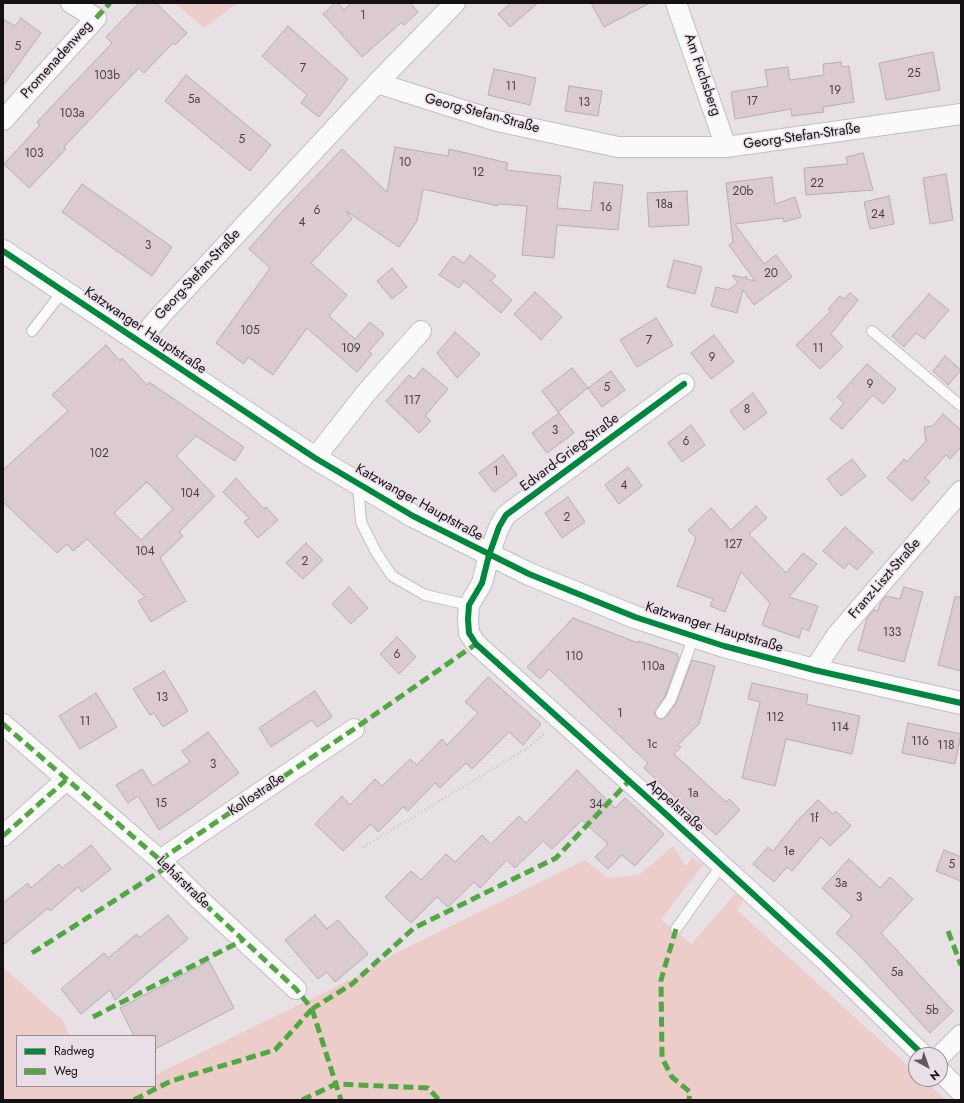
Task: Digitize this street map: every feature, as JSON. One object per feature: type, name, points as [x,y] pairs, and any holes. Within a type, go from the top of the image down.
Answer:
[{"type":"main road","name":"Katzwanger Hauptstraße","points":[[3,251],[315,458],[358,484],[489,555],[529,574],[604,606],[694,636],[814,670],[961,703]]},
{"type":"street","name":"Promenadenweg","points":[[3,120],[96,18],[71,3]]},
{"type":"street","points":[[377,83],[455,3]]},
{"type":"street","name":"Am Fuchsberg","points":[[676,3],[726,147]]},
{"type":"street","name":"Georg-Stefan-Straße","points":[[139,341],[162,314],[377,83],[497,121],[618,146],[726,147],[961,114]]},
{"type":"street","points":[[315,458],[421,331]]},
{"type":"street","name":"Edvard-Grieg-Straße","points":[[489,555],[499,527],[506,515],[684,384]]},
{"type":"street","name":"Franz-Liszt-Straße","points":[[814,670],[837,635],[961,491]]},
{"type":"street","name":"Appelstraße","points":[[489,555],[482,583],[469,605],[469,632],[476,644],[824,959],[915,1047]]},
{"type":"street","name":"Lehárstraße","points":[[3,724],[160,860],[198,898],[296,989]]},
{"type":"street","name":"Kollostraße","points":[[160,860],[354,729]]},
{"type":"street","points":[[3,836],[66,780]]},
{"type":"street","points":[[948,1048],[961,1035]]},
{"type":"street","points":[[948,1079],[961,1092]]},
{"type":"lane","points":[[32,331],[63,292]]},
{"type":"lane","points":[[872,331],[961,406]]},
{"type":"lane","points":[[358,484],[361,522],[376,552],[392,576],[425,595],[469,605]]},
{"type":"lane","points":[[661,713],[671,699],[694,636]]},
{"type":"lane","points":[[676,930],[722,866]]},
{"type":"path","points":[[363,847],[526,749],[562,721]]},
{"type":"shaded area","points":[[175,3],[238,3],[204,28]]},
{"type":"shaded area","points":[[673,846],[686,866],[692,858],[704,864],[661,919],[691,944],[736,893],[744,900],[737,910],[908,1066],[908,1087],[932,1087],[946,1100],[3,1100],[3,967],[63,1021],[70,1035],[16,1035],[16,1087],[156,1087],[156,1075],[368,971],[392,955],[585,860],[608,878],[639,875]]},
{"type":"building","points":[[139,3],[156,3],[187,33],[175,45],[173,43],[144,73],[139,68],[64,147],[66,149],[29,188],[4,164],[40,125],[37,122],[112,43],[106,37]]},
{"type":"building","points":[[335,3],[338,3],[344,10],[351,3],[410,3],[418,12],[404,25],[402,22],[362,57],[323,14]]},
{"type":"building","points":[[511,3],[538,3],[510,27],[498,14]]},
{"type":"building","points":[[591,3],[650,3],[604,27]]},
{"type":"building","points":[[21,18],[41,33],[3,86],[3,19],[15,26]]},
{"type":"building","points":[[288,26],[348,79],[319,117],[301,103],[307,95],[262,56]]},
{"type":"building","points":[[933,52],[940,90],[886,100],[879,63]]},
{"type":"building","points":[[841,62],[842,67],[849,66],[854,102],[823,107],[824,112],[792,116],[791,109],[735,119],[731,92],[768,86],[765,70],[788,67],[790,80],[824,75],[823,64]]},
{"type":"building","points":[[494,69],[536,78],[530,105],[488,95]]},
{"type":"building","points":[[186,75],[271,145],[250,171],[165,101]]},
{"type":"building","points":[[569,86],[602,91],[598,116],[565,111]]},
{"type":"building","points":[[395,147],[448,156],[449,149],[508,163],[506,170],[561,176],[557,208],[591,211],[594,182],[623,185],[618,230],[557,225],[554,258],[522,255],[527,206],[498,204],[498,206],[423,189],[417,221],[399,247],[346,211],[352,219],[311,263],[347,295],[329,316],[355,339],[370,322],[384,334],[369,351],[372,354],[357,372],[307,328],[273,375],[248,357],[244,364],[216,343],[270,268],[249,249],[277,217],[342,149],[387,192]]},
{"type":"building","points":[[863,153],[873,190],[806,195],[804,168],[848,164],[846,157]]},
{"type":"building","points":[[946,174],[953,220],[930,224],[923,178]]},
{"type":"building","points":[[772,177],[775,204],[795,197],[801,217],[784,222],[783,218],[735,224],[764,264],[776,255],[792,277],[754,305],[743,290],[737,313],[711,306],[716,287],[728,290],[738,283],[732,275],[744,278],[747,276],[746,279],[755,281],[729,245],[733,242],[726,183]]},
{"type":"building","points":[[82,184],[172,247],[152,276],[62,212]]},
{"type":"building","points":[[687,191],[689,225],[649,227],[647,193]]},
{"type":"building","points":[[889,196],[894,224],[870,229],[864,202]]},
{"type":"building","points":[[470,255],[496,276],[491,281],[512,300],[501,313],[464,281],[459,288],[439,275],[453,256],[464,263]]},
{"type":"building","points":[[674,260],[702,267],[695,294],[667,287]]},
{"type":"building","points":[[392,268],[407,287],[392,299],[377,281]]},
{"type":"building","points":[[535,292],[562,317],[541,340],[514,314]]},
{"type":"building","points":[[850,293],[858,300],[831,334],[843,347],[820,369],[796,345],[831,311],[828,309],[840,296],[844,299]]},
{"type":"building","points":[[929,294],[949,310],[924,339],[916,333],[904,347],[892,336]]},
{"type":"building","points":[[656,318],[673,345],[637,367],[620,340]]},
{"type":"building","points":[[455,332],[480,354],[457,378],[437,353]]},
{"type":"building","points":[[714,335],[734,362],[711,379],[691,353]]},
{"type":"building","points":[[106,345],[120,361],[122,358],[147,385],[149,382],[244,447],[235,461],[196,436],[176,456],[215,496],[179,532],[183,536],[160,558],[186,601],[151,622],[138,601],[145,597],[87,539],[73,551],[67,544],[57,553],[3,502],[3,470],[68,411],[52,395]],"holes":[[[147,482],[173,509],[141,540],[114,513]]]},
{"type":"building","points":[[945,356],[961,370],[948,385],[933,371]]},
{"type":"building","points":[[867,364],[896,389],[883,404],[873,395],[842,429],[830,419],[844,403],[837,397]]},
{"type":"building","points":[[423,368],[448,389],[425,416],[431,421],[419,433],[386,401],[409,375],[414,379]]},
{"type":"building","points":[[572,368],[588,388],[558,412],[542,391]]},
{"type":"building","points":[[611,371],[625,390],[602,407],[588,388]]},
{"type":"building","points":[[753,393],[767,413],[744,430],[730,411]]},
{"type":"building","points":[[559,413],[574,433],[547,453],[532,433]]},
{"type":"building","points":[[943,414],[961,430],[961,447],[950,459],[946,455],[925,478],[930,482],[912,501],[887,478],[904,459],[907,462],[926,441],[924,427],[933,426]]},
{"type":"building","points":[[691,425],[705,445],[682,462],[668,443]]},
{"type":"building","points":[[503,455],[517,475],[494,492],[479,473]]},
{"type":"building","points":[[852,459],[866,476],[841,496],[827,479]]},
{"type":"building","points":[[628,467],[642,486],[619,504],[605,485]]},
{"type":"building","points":[[236,478],[264,509],[266,507],[278,520],[258,538],[244,522],[249,518],[223,492]]},
{"type":"building","points":[[568,497],[585,522],[562,538],[545,513]]},
{"type":"building","points":[[756,506],[767,518],[749,534],[786,573],[803,553],[817,564],[789,597],[818,606],[809,631],[802,628],[799,638],[762,625],[770,603],[741,572],[725,612],[710,606],[713,599],[677,586],[696,538],[688,530],[711,508],[731,530]]},
{"type":"building","points":[[845,527],[873,552],[857,570],[849,563],[844,569],[823,551]]},
{"type":"building","points":[[306,543],[323,560],[303,579],[286,563]]},
{"type":"building","points":[[349,587],[368,608],[351,624],[332,604]]},
{"type":"building","points":[[904,587],[923,592],[904,662],[858,650],[867,618],[874,610],[878,611],[881,602],[886,596],[900,599]]},
{"type":"building","points":[[955,597],[961,597],[961,671],[938,665]]},
{"type":"building","points":[[573,618],[638,643],[638,641],[678,654],[677,656],[679,657],[665,696],[655,712],[655,716],[660,719],[666,717],[676,703],[692,660],[715,666],[699,724],[678,745],[681,747],[674,754],[726,802],[729,799],[740,810],[716,835],[644,768],[648,763],[549,669],[540,679],[527,667]]},
{"type":"building","points":[[397,637],[416,657],[399,674],[380,654]]},
{"type":"building","points":[[164,671],[188,711],[163,727],[154,713],[150,715],[133,689]]},
{"type":"building","points":[[488,677],[541,724],[523,745],[509,732],[472,769],[466,763],[440,788],[435,783],[408,811],[403,807],[378,832],[371,824],[343,851],[315,824],[342,796],[350,805],[375,779],[382,786],[410,759],[417,765],[442,739],[447,745],[478,713],[465,702]]},
{"type":"building","points":[[752,683],[808,695],[806,704],[860,716],[852,754],[786,739],[775,786],[742,778],[760,702],[748,699]]},
{"type":"building","points":[[315,691],[332,717],[317,727],[312,720],[271,747],[259,728]]},
{"type":"building","points":[[96,693],[117,727],[80,749],[59,716]]},
{"type":"building","points":[[908,723],[961,734],[955,764],[902,753]]},
{"type":"building","points":[[208,732],[239,773],[159,830],[138,796],[128,803],[116,785],[142,769],[153,786],[190,762],[182,751]]},
{"type":"building","points":[[577,770],[615,808],[625,798],[664,834],[635,866],[622,855],[608,869],[595,857],[608,844],[582,820],[552,849],[543,841],[515,868],[507,860],[480,888],[474,882],[448,907],[437,897],[411,923],[385,897],[411,871],[421,880],[446,854],[455,862],[482,835],[491,844],[519,816],[526,823]]},
{"type":"building","points":[[818,800],[833,814],[836,811],[851,826],[830,846],[821,837],[792,871],[787,867],[774,882],[753,864],[768,847],[773,851],[798,820]]},
{"type":"building","points":[[91,845],[111,869],[82,892],[78,887],[50,911],[48,908],[3,945],[3,903],[28,883],[31,888],[59,864],[62,868]]},
{"type":"building","points":[[944,850],[961,857],[961,881],[936,871]]},
{"type":"building","points":[[849,859],[880,888],[890,877],[913,899],[881,933],[953,1011],[930,1033],[860,956],[836,933],[852,916],[822,888]]},
{"type":"building","points":[[168,915],[188,939],[115,1000],[110,990],[81,1014],[61,989],[104,953],[108,958],[137,934],[139,938]]},
{"type":"building","points":[[315,915],[327,929],[338,920],[368,954],[335,982],[327,972],[318,979],[285,940]]},
{"type":"building","points":[[209,961],[234,1008],[156,1048],[156,1035],[134,1035],[120,1008]]},
{"type":"marked path","points":[[96,18],[110,3]]},
{"type":"marked path","points":[[160,860],[354,729],[476,644]]},
{"type":"marked path","points":[[3,724],[160,860],[198,898],[296,989],[312,1009],[352,984],[414,928],[556,858],[629,781]]},
{"type":"marked path","points":[[3,836],[66,780]]},
{"type":"marked path","points":[[32,953],[167,867]]},
{"type":"marked path","points":[[676,929],[661,980],[662,1058],[672,1077],[690,1092],[689,1100]]},
{"type":"marked path","points":[[948,931],[961,965]]},
{"type":"marked path","points":[[93,1017],[243,940]]},
{"type":"marked path","points":[[312,1009],[341,1100]]},
{"type":"marked path","points":[[134,1100],[171,1081],[275,1050],[312,1009]]},
{"type":"marked path","points":[[302,1100],[336,1084],[428,1088],[439,1100]]},
{"type":"cycle path","points":[[3,251],[315,458],[413,516],[529,574],[635,617],[724,646],[814,670],[961,703]]},
{"type":"cycle path","points":[[684,384],[506,515],[499,527],[489,555],[482,583],[469,605],[469,633],[476,644],[658,807],[824,959],[915,1047]]}]
